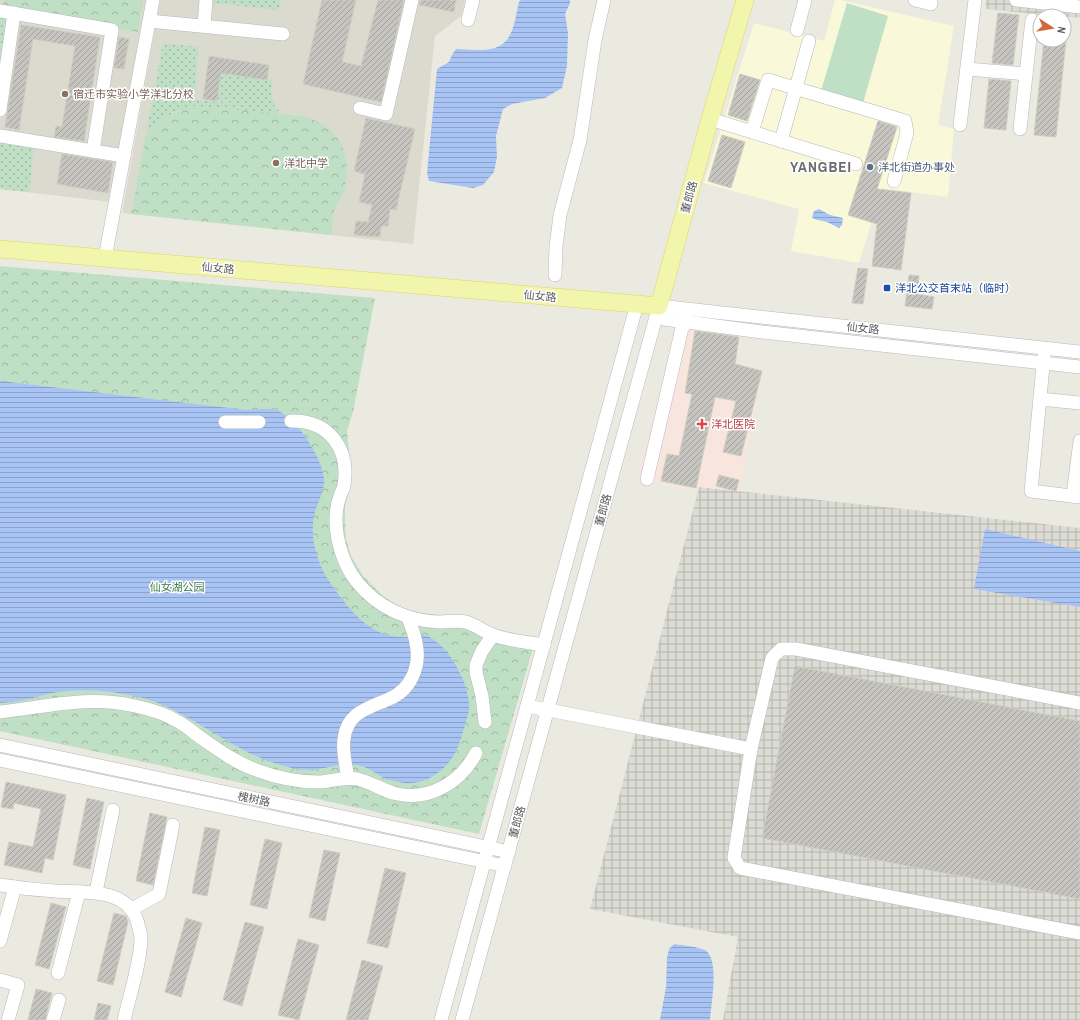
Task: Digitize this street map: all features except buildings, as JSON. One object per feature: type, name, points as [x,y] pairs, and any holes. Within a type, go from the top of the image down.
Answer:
[{"type":"main road","name":"董郎路","points":[[662,312],[710,119],[745,0]]},
{"type":"main road","name":"仙女路","points":[[0,249],[637,304],[662,312]]},
{"type":"street","points":[[105,258],[153,0]]},
{"type":"street","points":[[204,26],[206,0]]},
{"type":"street","points":[[360,108],[386,114],[412,0]]},
{"type":"street","points":[[468,20],[473,0]]},
{"type":"street","points":[[555,275],[556,247],[560,215],[580,140],[595,40],[604,0]]},
{"type":"street","points":[[797,30],[805,0]]},
{"type":"street","points":[[915,0],[931,4],[931,0]]},
{"type":"street","points":[[960,125],[975,0]]},
{"type":"street","points":[[1016,0],[1037,1],[1080,7]]},
{"type":"street","points":[[0,11],[112,30],[93,151]]},
{"type":"street","points":[[0,110],[2,81],[14,13]]},
{"type":"street","points":[[149,20],[284,34]]},
{"type":"street","points":[[1020,129],[1032,20]]},
{"type":"street","points":[[781,141],[809,41]]},
{"type":"street","points":[[967,69],[1026,74]]},
{"type":"street","points":[[752,132],[768,80],[905,121],[907,133],[894,180]]},
{"type":"street","points":[[710,119],[856,164]]},
{"type":"street","points":[[0,136],[124,156]]},
{"type":"street","name":"董郎路","points":[[441,1020],[637,304]]},
{"type":"street","name":"仙女路","points":[[662,312],[687,316],[1080,352]]},
{"type":"street","name":"董郎路","points":[[462,1020],[547,710],[662,312]]},
{"type":"street","points":[[647,479],[682,328],[687,316],[762,332],[1080,367]]},
{"type":"street","points":[[1045,348],[1031,492],[1076,497],[1080,441]]},
{"type":"street","points":[[1040,399],[1080,404]]},
{"type":"street","points":[[293,421],[305,422],[321,427],[332,436],[338,444],[342,455],[344,482],[336,520],[339,545],[348,569],[357,583],[372,597],[388,609],[402,616],[437,622],[465,621],[493,635],[510,640],[544,644]]},
{"type":"street","points":[[225,422],[259,422]]},
{"type":"street","points":[[347,773],[343,750],[344,737],[352,720],[358,713],[366,708],[398,695],[406,688],[415,672],[418,653],[408,617]]},
{"type":"street","points":[[485,722],[476,665],[482,651],[493,635]]},
{"type":"street","points":[[1080,703],[796,649],[780,649],[772,658],[751,749],[734,858],[740,868],[1080,933]]},
{"type":"street","points":[[0,712],[75,701],[113,702],[134,705],[153,710],[178,721],[234,760],[258,770],[286,778],[318,782],[347,773],[396,794],[428,794],[441,788],[454,780],[466,769],[476,753]]},
{"type":"street","points":[[527,706],[751,749]]},
{"type":"street","name":"槐树路","points":[[0,745],[509,852]]},
{"type":"street","name":"槐树路","points":[[0,760],[505,866]]},
{"type":"street","points":[[96,892],[114,810]]},
{"type":"street","points":[[132,908],[159,894],[173,825]]},
{"type":"street","points":[[0,885],[36,890],[96,892],[123,901],[132,908],[140,931],[141,944],[124,1020]]},
{"type":"street","points":[[0,941],[15,887]]},
{"type":"street","points":[[58,974],[79,892]]},
{"type":"street","points":[[0,980],[18,985],[8,1020]]},
{"type":"street","points":[[53,1020],[59,1000]]},
{"type":"shaded area","name":"宿迁市实验小学洋北分校","points":[[0,0],[147,0],[111,202],[0,189]]},
{"type":"shaded area","name":"洋北中学","points":[[160,0],[465,0],[461,16],[435,36],[413,244],[122,213]]},
{"type":"shaded area","points":[[835,0],[954,26],[938,125],[954,129],[948,197],[882,188],[859,263],[791,251],[799,209],[704,183],[754,23],[824,41]]},
{"type":"shaded area","points":[[986,0],[1080,0],[1080,18],[1072,17],[1072,8],[1032,8],[1032,13],[985,9]]},
{"type":"shaded area","name":"洋北医院","points":[[677,325],[739,334],[735,364],[762,371],[740,491],[699,487],[680,488],[638,478]]},
{"type":"shaded area","points":[[699,487],[1080,528],[1080,1020],[723,1020],[738,937],[590,909]]},
{"type":"green space","points":[[4,0],[143,0],[138,32],[2,9]]},
{"type":"green space","points":[[210,0],[280,0],[279,9],[275,10],[213,3]]},
{"type":"green space","points":[[847,3],[888,16],[863,103],[821,91]]},
{"type":"green space","points":[[0,16],[7,17],[0,63]]},
{"type":"green space","points":[[163,43],[198,47],[195,98],[198,100],[259,106],[217,101],[221,73],[267,80],[272,79],[271,93],[275,105],[273,108],[276,108],[279,111],[279,114],[194,106],[174,112],[162,120],[150,131],[145,140]]},
{"type":"green space","points":[[194,106],[302,116],[316,121],[334,134],[344,152],[347,172],[343,194],[334,210],[332,235],[131,214],[145,140],[149,133],[160,122],[172,114]]},
{"type":"green space","points":[[0,141],[34,147],[29,192],[0,189]]},
{"type":"green space","name":"仙女湖公园","points":[[0,266],[375,298],[353,412],[347,431],[351,471],[349,491],[345,506],[345,520],[346,539],[351,556],[364,577],[384,597],[404,609],[440,615],[467,615],[491,628],[536,638],[479,834],[0,731]]},
{"type":"water","points":[[521,0],[570,0],[565,14],[568,33],[567,66],[562,88],[545,98],[512,104],[503,109],[496,136],[497,157],[494,172],[483,185],[473,188],[429,181],[427,173],[437,69],[449,62],[456,49],[490,49],[498,47],[505,42],[513,29],[519,2]]},
{"type":"water","points":[[819,209],[830,215],[843,218],[842,225],[839,228],[827,222],[814,219],[812,217],[814,211]]},
{"type":"water","points":[[0,381],[246,410],[272,409],[283,413],[307,438],[319,460],[322,470],[324,479],[323,487],[313,521],[313,539],[320,565],[329,581],[354,613],[366,624],[385,634],[399,637],[423,635],[432,639],[450,656],[457,667],[463,680],[469,704],[468,714],[462,735],[451,760],[436,774],[424,781],[408,783],[399,782],[380,776],[368,768],[350,764],[313,770],[290,767],[275,763],[239,748],[189,718],[154,701],[115,692],[94,690],[62,691],[21,701],[0,703]]},
{"type":"water","points":[[985,529],[1080,551],[1080,607],[974,589]]},
{"type":"water","points":[[674,944],[702,949],[710,955],[714,982],[710,1020],[660,1020],[666,987],[667,958],[669,949]]},
{"type":"place","name":"宿迁市实验小学洋北分校","points":[[65,94]]},
{"type":"place","name":"洋北中学","points":[[276,163]]},
{"type":"place","name":"洋北街道办事处","points":[[870,167]]},
{"type":"place","name":"洋北公交首末站（临时）","points":[[887,288]]},
{"type":"place","name":"洋北医院","points":[[702,424]]},
{"type":"district","name":"YANGBEI","points":[[821,167]]}]
